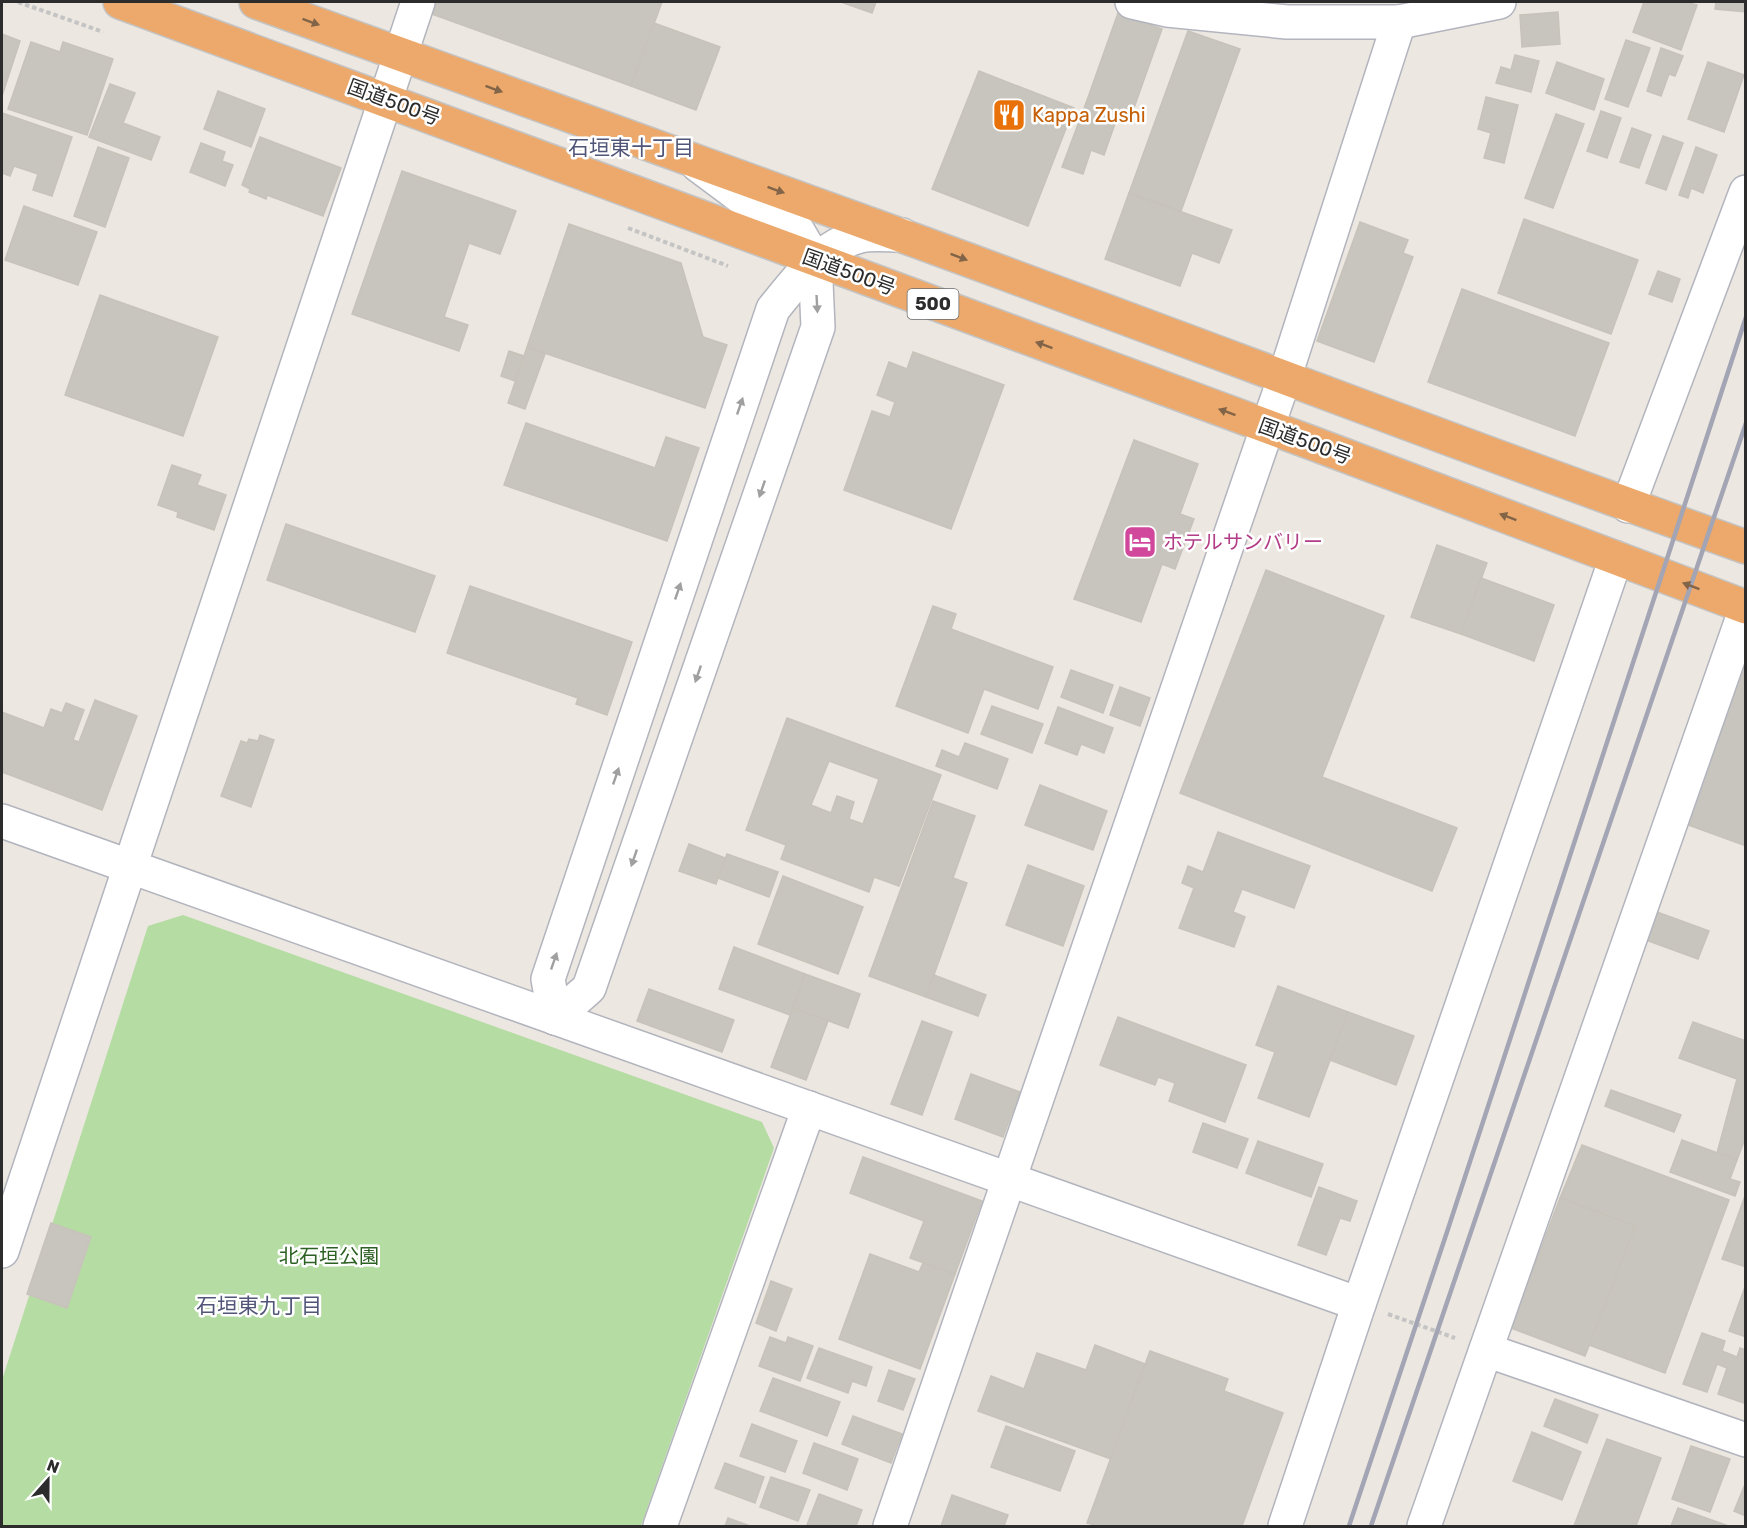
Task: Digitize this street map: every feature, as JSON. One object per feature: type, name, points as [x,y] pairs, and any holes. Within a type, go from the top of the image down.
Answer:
[{"type":"highway","name":"国道500号","points":[[120,2],[386,98],[1746,607]]},
{"type":"highway","points":[[256,2],[902,235],[1284,379],[1746,547]]},
{"type":"street","points":[[2,1251],[418,2]]},
{"type":"street","points":[[1132,2],[1167,10],[1287,22],[1399,22],[1499,2]]},
{"type":"street","points":[[890,1527],[1284,379],[1399,22]]},
{"type":"street","points":[[555,1018],[589,988],[818,327],[815,260],[798,231],[757,209],[692,160]]},
{"type":"street","points":[[1628,506],[1746,192]]},
{"type":"street","points":[[555,1018],[548,978],[773,309],[815,260],[837,245],[861,236],[902,235]]},
{"type":"street","points":[[1285,1527],[1359,1304],[1616,558]]},
{"type":"street","points":[[1424,1527],[1746,607]]},
{"type":"street","points":[[2,821],[1359,1304]]},
{"type":"street","points":[[660,1527],[809,1108]]},
{"type":"street","points":[[1486,1350],[1746,1440]]},
{"type":"path","points":[[1359,1304],[1486,1350]]},
{"type":"green space","name":"北石垣公園","points":[[183,915],[762,1122],[774,1148],[641,1526],[2,1526],[2,1380],[148,926]]},
{"type":"building","points":[[433,2],[662,2],[631,86],[429,13]]},
{"type":"building","points":[[841,2],[876,2],[872,13]]},
{"type":"building","points":[[1644,2],[1686,2],[1697,5],[1681,50],[1633,32]]},
{"type":"building","points":[[1716,2],[1746,2],[1746,12],[1715,9]]},
{"type":"building","points":[[1558,12],[1560,44],[1522,47],[1520,15]]},
{"type":"building","points":[[1118,13],[1162,29],[1130,119],[1086,103]]},
{"type":"building","points":[[654,23],[720,47],[696,110],[631,86]]},
{"type":"building","points":[[1188,31],[1240,49],[1181,211],[1129,193]]},
{"type":"building","points":[[2,34],[20,41],[2,96]]},
{"type":"building","points":[[1626,40],[1650,48],[1628,107],[1605,99]]},
{"type":"building","points":[[31,42],[60,52],[63,42],[113,59],[87,135],[8,109]]},
{"type":"building","points":[[1661,48],[1683,56],[1675,76],[1669,74],[1661,96],[1647,91]]},
{"type":"building","points":[[1515,55],[1539,61],[1531,92],[1496,83],[1501,67],[1511,70]]},
{"type":"building","points":[[1557,62],[1604,79],[1594,110],[1546,93]]},
{"type":"building","points":[[1708,62],[1744,75],[1724,132],[1688,119]]},
{"type":"building","points":[[979,71],[1074,108],[1028,226],[932,189]]},
{"type":"building","points":[[110,84],[135,93],[123,123],[160,137],[151,160],[89,137]]},
{"type":"building","points":[[218,91],[265,109],[251,147],[204,129]]},
{"type":"building","points":[[1486,97],[1518,105],[1504,163],[1484,158],[1491,133],[1478,129]]},
{"type":"building","points":[[1086,103],[1118,115],[1104,155],[1091,150],[1083,174],[1062,167]]},
{"type":"building","points":[[1601,111],[1621,118],[1607,158],[1587,151]]},
{"type":"building","points":[[2,113],[72,137],[52,196],[33,190],[38,174],[14,166],[10,176],[2,173]]},
{"type":"building","points":[[1556,114],[1584,124],[1553,208],[1525,198]]},
{"type":"building","points":[[1632,128],[1651,135],[1639,168],[1620,162]]},
{"type":"building","points":[[1663,136],[1683,143],[1666,190],[1646,183]]},
{"type":"building","points":[[260,137],[341,168],[323,216],[267,195],[266,199],[249,192],[250,189],[242,185]]},
{"type":"building","points":[[201,143],[225,152],[222,161],[233,165],[225,186],[190,172]]},
{"type":"building","points":[[98,147],[129,158],[105,227],[74,216]]},
{"type":"building","points":[[1696,147],[1717,155],[1703,193],[1691,188],[1688,198],[1679,195]]},
{"type":"building","points":[[402,171],[516,211],[500,254],[469,243],[444,317],[468,325],[459,351],[352,314]]},
{"type":"building","points":[[1129,193],[1232,230],[1219,263],[1192,253],[1180,286],[1105,259]]},
{"type":"building","points":[[24,206],[97,232],[78,285],[5,260]]},
{"type":"building","points":[[1524,219],[1638,260],[1611,334],[1498,293]]},
{"type":"building","points":[[1360,222],[1408,240],[1403,253],[1413,257],[1374,362],[1317,341]]},
{"type":"building","points":[[569,224],[681,263],[703,337],[727,345],[705,408],[527,347]]},
{"type":"building","points":[[1658,271],[1680,279],[1672,302],[1649,294]]},
{"type":"building","points":[[1462,289],[1609,343],[1575,436],[1428,382]]},
{"type":"building","points":[[100,295],[218,337],[183,436],[65,395]]},
{"type":"building","points":[[527,347],[545,354],[525,409],[508,403]]},
{"type":"building","points":[[509,351],[524,356],[515,381],[501,376]]},
{"type":"building","points":[[913,352],[1004,385],[951,529],[844,490],[872,411],[890,417],[895,402],[877,395],[889,362],[907,369]]},
{"type":"building","points":[[526,423],[655,468],[666,437],[699,448],[667,541],[504,485]]},
{"type":"building","name":"ホテルサンバリー","points":[[1134,440],[1198,464],[1180,514],[1194,519],[1175,569],[1162,564],[1141,622],[1074,599]]},
{"type":"building","points":[[172,465],[201,475],[197,485],[226,495],[214,530],[177,517],[178,512],[158,505]]},
{"type":"building","points":[[286,524],[435,576],[415,632],[267,580]]},
{"type":"building","points":[[1437,545],[1487,563],[1461,634],[1411,617]]},
{"type":"building","points":[[1266,570],[1384,616],[1322,777],[1457,828],[1432,891],[1180,793]]},
{"type":"building","points":[[1481,578],[1554,605],[1534,661],[1461,634]]},
{"type":"building","points":[[470,586],[632,642],[607,715],[576,704],[578,698],[447,653]]},
{"type":"building","points":[[933,606],[956,614],[951,629],[1053,667],[1038,709],[984,689],[968,733],[896,706]]},
{"type":"building","points":[[1742,662],[1746,664],[1746,846],[1683,823]]},
{"type":"building","points":[[1071,670],[1113,685],[1103,713],[1061,697]]},
{"type":"building","points":[[1120,687],[1150,698],[1140,726],[1110,715]]},
{"type":"building","points":[[95,700],[137,716],[102,810],[2,772],[2,712],[44,728],[51,709],[62,713],[66,703],[84,710],[73,740],[79,742]]},
{"type":"building","points":[[992,706],[1043,724],[1032,753],[981,734]]},
{"type":"building","points":[[1058,707],[1113,728],[1104,753],[1081,744],[1077,755],[1045,743]]},
{"type":"building","points":[[787,718],[941,775],[899,886],[874,877],[869,892],[781,859],[786,845],[746,830]],"holes":[[[829,761],[879,779],[863,824],[849,819],[854,802],[837,796],[831,813],[811,805]]]},
{"type":"building","points":[[260,735],[274,740],[251,807],[221,796],[241,741],[247,743],[249,739],[258,741]]},
{"type":"building","points":[[965,743],[1008,759],[997,789],[936,766],[942,750],[959,757]]},
{"type":"building","points":[[1040,785],[1107,811],[1093,850],[1025,825]]},
{"type":"building","points":[[933,801],[975,816],[953,878],[967,883],[926,997],[869,976]]},
{"type":"building","points":[[1218,832],[1310,866],[1294,908],[1242,889],[1233,912],[1245,917],[1234,947],[1179,928],[1194,888],[1182,883],[1188,866],[1203,872]]},
{"type":"building","points":[[689,844],[725,858],[716,884],[679,871]]},
{"type":"building","points":[[727,854],[778,872],[769,897],[718,878]]},
{"type":"building","points":[[1028,865],[1084,886],[1063,946],[1006,925]]},
{"type":"building","points":[[783,876],[863,907],[838,974],[758,944]]},
{"type":"building","points":[[1657,912],[1709,931],[1698,959],[1646,940]]},
{"type":"building","points":[[734,947],[805,974],[790,1015],[719,989]]},
{"type":"building","points":[[805,974],[860,994],[848,1028],[793,1008]]},
{"type":"building","points":[[934,975],[986,995],[978,1016],[926,997]]},
{"type":"building","points":[[1278,986],[1348,1012],[1309,1117],[1258,1098],[1275,1052],[1256,1045]]},
{"type":"building","points":[[649,989],[734,1020],[722,1052],[637,1021]]},
{"type":"building","points":[[793,1008],[828,1021],[806,1080],[771,1067]]},
{"type":"building","points":[[1348,1012],[1414,1036],[1396,1085],[1330,1060]]},
{"type":"building","points":[[1118,1017],[1246,1065],[1225,1122],[1169,1101],[1175,1083],[1158,1077],[1155,1085],[1100,1065]]},
{"type":"building","points":[[922,1021],[952,1032],[922,1115],[891,1104]]},
{"type":"building","points":[[1693,1022],[1746,1041],[1746,1136],[1737,1160],[1717,1153],[1737,1079],[1679,1058]]},
{"type":"building","points":[[971,1074],[1020,1092],[1003,1137],[955,1119]]},
{"type":"building","points":[[1611,1090],[1681,1115],[1674,1132],[1605,1106]]},
{"type":"building","points":[[1203,1123],[1248,1139],[1237,1168],[1193,1152]]},
{"type":"building","points":[[1682,1140],[1737,1160],[1730,1179],[1740,1182],[1735,1196],[1670,1172]]},
{"type":"building","points":[[1258,1141],[1323,1164],[1311,1197],[1246,1173]]},
{"type":"building","points":[[1582,1145],[1729,1200],[1665,1373],[1589,1345],[1635,1226],[1560,1198]]},
{"type":"building","points":[[863,1157],[982,1201],[955,1274],[910,1258],[924,1221],[850,1193]]},
{"type":"building","points":[[1319,1187],[1357,1201],[1350,1221],[1340,1218],[1326,1255],[1298,1245]]},
{"type":"building","points":[[1746,1193],[1746,1267],[1722,1259]]},
{"type":"building","points":[[1560,1198],[1635,1226],[1585,1356],[1511,1328]]},
{"type":"building","points":[[51,1223],[91,1237],[67,1308],[27,1294]]},
{"type":"building","points":[[870,1254],[919,1272],[923,1263],[955,1274],[920,1369],[839,1339]]},
{"type":"building","points":[[771,1281],[792,1289],[776,1331],[756,1323]]},
{"type":"building","points":[[1746,1284],[1746,1337],[1729,1331]]},
{"type":"building","points":[[1702,1333],[1725,1341],[1722,1351],[1737,1357],[1740,1348],[1746,1350],[1746,1399],[1744,1403],[1718,1394],[1727,1368],[1717,1364],[1707,1392],[1683,1384]]},
{"type":"building","points":[[770,1337],[786,1343],[788,1337],[813,1346],[800,1381],[759,1366]]},
{"type":"building","points":[[1095,1345],[1145,1364],[1111,1459],[978,1411],[991,1376],[1024,1389],[1037,1353],[1086,1370]]},
{"type":"building","points":[[819,1348],[872,1367],[866,1386],[852,1381],[848,1393],[807,1378]]},
{"type":"building","points":[[1150,1351],[1228,1379],[1224,1391],[1283,1413],[1242,1526],[1098,1526],[1087,1523]]},
{"type":"building","points":[[889,1370],[915,1379],[903,1410],[878,1401]]},
{"type":"building","points":[[773,1378],[840,1402],[827,1436],[760,1411]]},
{"type":"building","points":[[1555,1399],[1598,1415],[1587,1443],[1544,1426]]},
{"type":"building","points":[[853,1416],[902,1434],[891,1463],[842,1444]]},
{"type":"building","points":[[752,1424],[797,1441],[785,1472],[740,1456]]},
{"type":"building","points":[[1006,1426],[1075,1451],[1060,1491],[991,1467]]},
{"type":"building","points":[[1532,1432],[1581,1452],[1562,1500],[1513,1481]]},
{"type":"building","points":[[1607,1439],[1661,1458],[1636,1526],[1574,1526]]},
{"type":"building","points":[[814,1443],[858,1459],[847,1490],[803,1473]]},
{"type":"building","points":[[1691,1446],[1730,1459],[1710,1512],[1672,1499]]},
{"type":"building","points":[[725,1463],[764,1477],[755,1503],[715,1488]]},
{"type":"building","points":[[771,1477],[810,1490],[798,1521],[760,1507]]},
{"type":"building","points":[[1746,1482],[1746,1516],[1734,1511]]},
{"type":"building","points":[[819,1494],[862,1510],[856,1526],[807,1525]]},
{"type":"building","points":[[952,1495],[1008,1515],[1004,1526],[941,1526]]},
{"type":"building","points":[[1678,1508],[1726,1525],[1671,1526]]},
{"type":"building","points":[[728,1518],[750,1526],[725,1526]]},
{"type":"railway","points":[[1349,1526],[1746,317]]},
{"type":"railway","points":[[1371,1526],[1746,423]]},
{"type":"place","name":"Kappa Zushi","points":[[1009,115]]},
{"type":"place","name":"ホテルサンバリー","points":[[1140,542]]},
{"type":"district","name":"石垣東十丁目","points":[[631,148]]},
{"type":"district","name":"石垣東九丁目","points":[[259,1306]]}]
